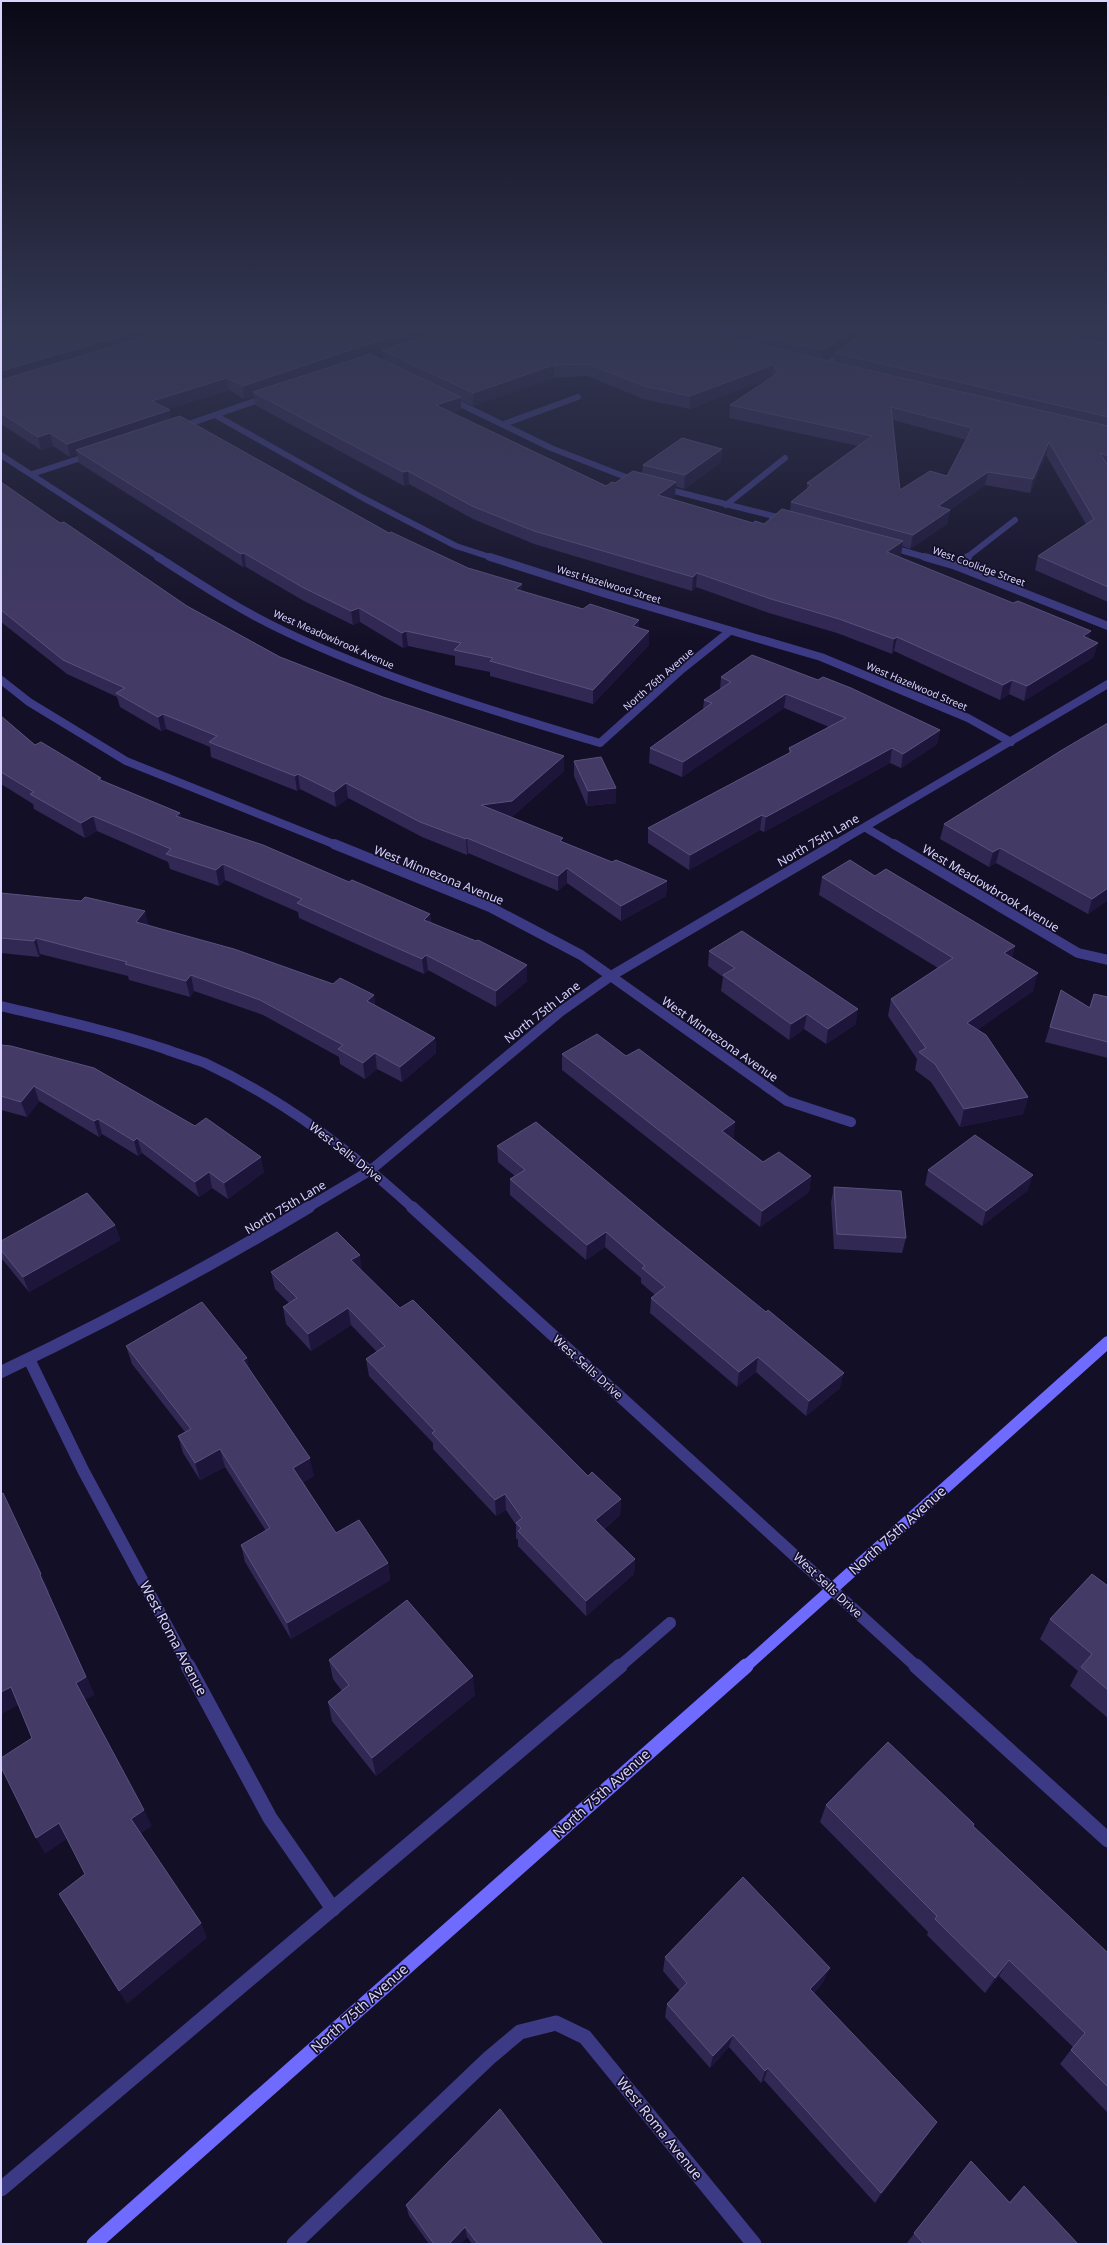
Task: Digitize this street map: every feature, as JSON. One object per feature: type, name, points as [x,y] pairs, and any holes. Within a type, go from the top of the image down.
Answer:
[{"type":"main road","name":"North 75th Avenue","points":[[94,2244],[1108,1342]]},
{"type":"street","name":"West Hazelwood Street","points":[[250,435],[363,498],[456,546],[730,631],[821,657],[968,718],[1011,742]]},
{"type":"street","points":[[525,435],[551,448],[644,483]]},
{"type":"street","points":[[32,474],[101,452]]},
{"type":"street","name":"West Meadowbrook Avenue","points":[[1,455],[217,595],[284,632],[372,670],[472,704],[600,743]]},
{"type":"street","points":[[726,505],[785,458]]},
{"type":"street","points":[[651,485],[792,521]]},
{"type":"street","points":[[956,566],[1015,520]]},
{"type":"street","name":"West Coolidge Street","points":[[880,545],[956,566],[1108,626]]},
{"type":"street","name":"North 76th Avenue","points":[[600,743],[680,671],[730,631]]},
{"type":"street","name":"West Minnezona Avenue","points":[[1,680],[29,702],[126,761],[490,907],[581,955],[787,1101],[851,1122]]},
{"type":"street","name":"North 75th Lane","points":[[1,1372],[88,1331],[229,1255],[371,1170],[560,1012],[611,976],[866,828],[1108,684]]},
{"type":"street","name":"West Meadowbrook Avenue","points":[[866,828],[1078,953],[1108,960]]},
{"type":"street","name":"West Sells Drive","points":[[1,1006],[118,1033],[204,1063],[280,1103],[326,1134],[371,1170],[1108,1840]]},
{"type":"street","name":"West Roma Avenue","points":[[29,1359],[83,1470],[270,1818],[333,1909]]},
{"type":"street","points":[[1,2189],[670,1623]]},
{"type":"street","name":"West Roma Avenue","points":[[294,2244],[494,2054],[520,2032],[556,2023],[586,2037],[754,2244]]},
{"type":"building","points":[[35,435],[45,435],[38,437]]},
{"type":"building","points":[[53,435],[95,435],[67,444]]},
{"type":"building","points":[[123,435],[214,435],[389,533],[391,532],[468,568],[522,584],[515,589],[583,609],[590,604],[639,620],[633,626],[649,631],[593,690],[490,661],[493,658],[454,650],[461,643],[406,631],[402,633],[359,608],[351,611],[302,587],[244,553],[241,554],[76,450]]},
{"type":"building","points":[[333,435],[498,435],[606,486],[612,482],[615,483],[633,471],[676,482],[658,495],[753,523],[755,521],[764,524],[782,509],[903,541],[887,552],[1013,603],[1018,601],[1091,631],[1083,636],[1098,643],[1027,686],[1012,680],[1003,685],[897,637],[894,639],[839,619],[771,599],[697,573],[693,577],[534,531],[472,506],[408,471],[403,472]]},
{"type":"building","points":[[866,435],[894,435],[900,490],[930,471],[947,476],[968,435],[1108,435],[1108,456],[1100,453],[1108,466],[1108,587],[1038,556],[1094,519],[1049,442],[1033,479],[988,472],[938,506],[950,510],[913,535],[791,502],[812,485],[807,483],[872,436]]},
{"type":"building","points":[[682,438],[722,449],[685,475],[643,465]]},
{"type":"building","points":[[1,482],[60,523],[64,522],[187,606],[280,657],[383,697],[564,756],[512,801],[481,805],[563,838],[560,841],[612,862],[616,860],[667,881],[621,906],[567,868],[558,876],[467,838],[466,839],[420,822],[346,783],[334,792],[298,774],[295,776],[209,742],[217,736],[163,714],[158,717],[116,693],[125,688],[63,660],[1,610]]},
{"type":"building","points":[[752,655],[818,680],[823,677],[851,688],[940,730],[903,754],[892,748],[766,817],[762,815],[690,855],[648,828],[791,752],[789,748],[846,718],[786,694],[683,762],[650,748],[712,703],[704,700],[731,682],[721,677]]},
{"type":"building","points":[[1,716],[35,745],[41,742],[101,778],[98,779],[180,813],[176,816],[263,845],[349,882],[352,880],[430,914],[424,920],[476,941],[478,940],[527,965],[496,991],[426,955],[422,959],[297,903],[302,899],[223,864],[216,870],[166,854],[171,849],[93,816],[81,823],[30,794],[34,792],[1,772]]},
{"type":"building","points":[[1108,723],[1108,888],[1092,899],[1000,848],[993,852],[944,824],[1062,750]]},
{"type":"building","points":[[601,757],[616,788],[588,791],[574,761]]},
{"type":"building","points":[[850,860],[875,876],[886,869],[1015,946],[1004,953],[1038,973],[967,1023],[986,1035],[1028,1097],[964,1109],[935,1064],[919,1052],[926,1048],[891,999],[953,958],[822,877]]},
{"type":"building","points":[[1,893],[81,901],[85,897],[145,911],[136,922],[234,949],[333,984],[340,978],[374,995],[367,1001],[435,1038],[400,1067],[375,1053],[363,1063],[338,1049],[343,1045],[260,1000],[191,975],[186,981],[125,964],[127,962],[36,938],[34,941],[1,938]]},
{"type":"building","points":[[742,931],[858,1009],[828,1029],[807,1014],[791,1024],[723,975],[735,968],[709,951]]},
{"type":"building","points":[[1061,990],[1090,1008],[1094,994],[1108,997],[1108,1042],[1050,1027]]},
{"type":"building","points":[[597,1034],[626,1056],[639,1049],[735,1122],[722,1131],[763,1162],[779,1152],[811,1176],[762,1211],[562,1054]]},
{"type":"building","points":[[1,1045],[11,1046],[94,1068],[195,1126],[206,1118],[261,1157],[224,1183],[209,1172],[195,1182],[137,1138],[134,1141],[98,1119],[94,1121],[34,1086],[21,1102],[1,1096]]},
{"type":"building","points":[[536,1122],[665,1230],[766,1312],[768,1310],[844,1373],[809,1401],[758,1357],[739,1372],[651,1298],[665,1287],[642,1268],[645,1266],[606,1232],[587,1245],[510,1179],[525,1170],[497,1146]]},
{"type":"building","points":[[975,1135],[1033,1175],[986,1211],[928,1170]]},
{"type":"building","points":[[834,1187],[901,1191],[906,1238],[837,1234]]},
{"type":"building","points":[[87,1193],[115,1225],[23,1277],[1,1250],[1,1241]]},
{"type":"building","points":[[337,1232],[360,1255],[351,1260],[400,1308],[413,1300],[588,1476],[592,1472],[621,1499],[595,1520],[635,1559],[586,1601],[518,1531],[521,1528],[516,1523],[522,1518],[505,1494],[495,1500],[432,1433],[435,1431],[366,1359],[385,1346],[348,1308],[308,1334],[283,1307],[297,1298],[271,1272]]},
{"type":"building","points":[[202,1302],[247,1358],[243,1360],[310,1458],[293,1468],[336,1533],[359,1520],[388,1563],[287,1623],[241,1545],[270,1528],[220,1449],[195,1463],[178,1436],[191,1429],[126,1346]]},
{"type":"building","points":[[3,1493],[41,1574],[40,1575],[86,1677],[76,1683],[144,1810],[131,1819],[201,1923],[119,1991],[59,1894],[85,1874],[59,1823],[36,1838],[1,1767],[1,1758],[32,1738],[11,1687],[1,1692],[1,1495]]},
{"type":"building","points":[[1092,1574],[1108,1586],[1108,1690],[1081,1667],[1092,1654],[1050,1619]]},
{"type":"building","points":[[407,1600],[473,1676],[372,1758],[328,1702],[349,1685],[329,1660]]},
{"type":"building","points":[[888,1742],[974,1824],[973,1826],[1108,1953],[1108,2087],[1071,2050],[1085,2033],[1009,1960],[995,1978],[935,1919],[937,1916],[826,1805]]},
{"type":"building","points":[[743,1877],[830,1968],[810,1989],[937,2122],[881,2193],[768,2068],[765,2071],[733,2035],[713,2056],[667,2004],[687,1983],[665,1957]]},
{"type":"building","points":[[500,2109],[603,2244],[478,2244],[465,2227],[449,2244],[434,2244],[406,2205]]},
{"type":"building","points":[[971,2161],[1010,2203],[1024,2186],[1078,2244],[924,2244],[914,2233]]}]
